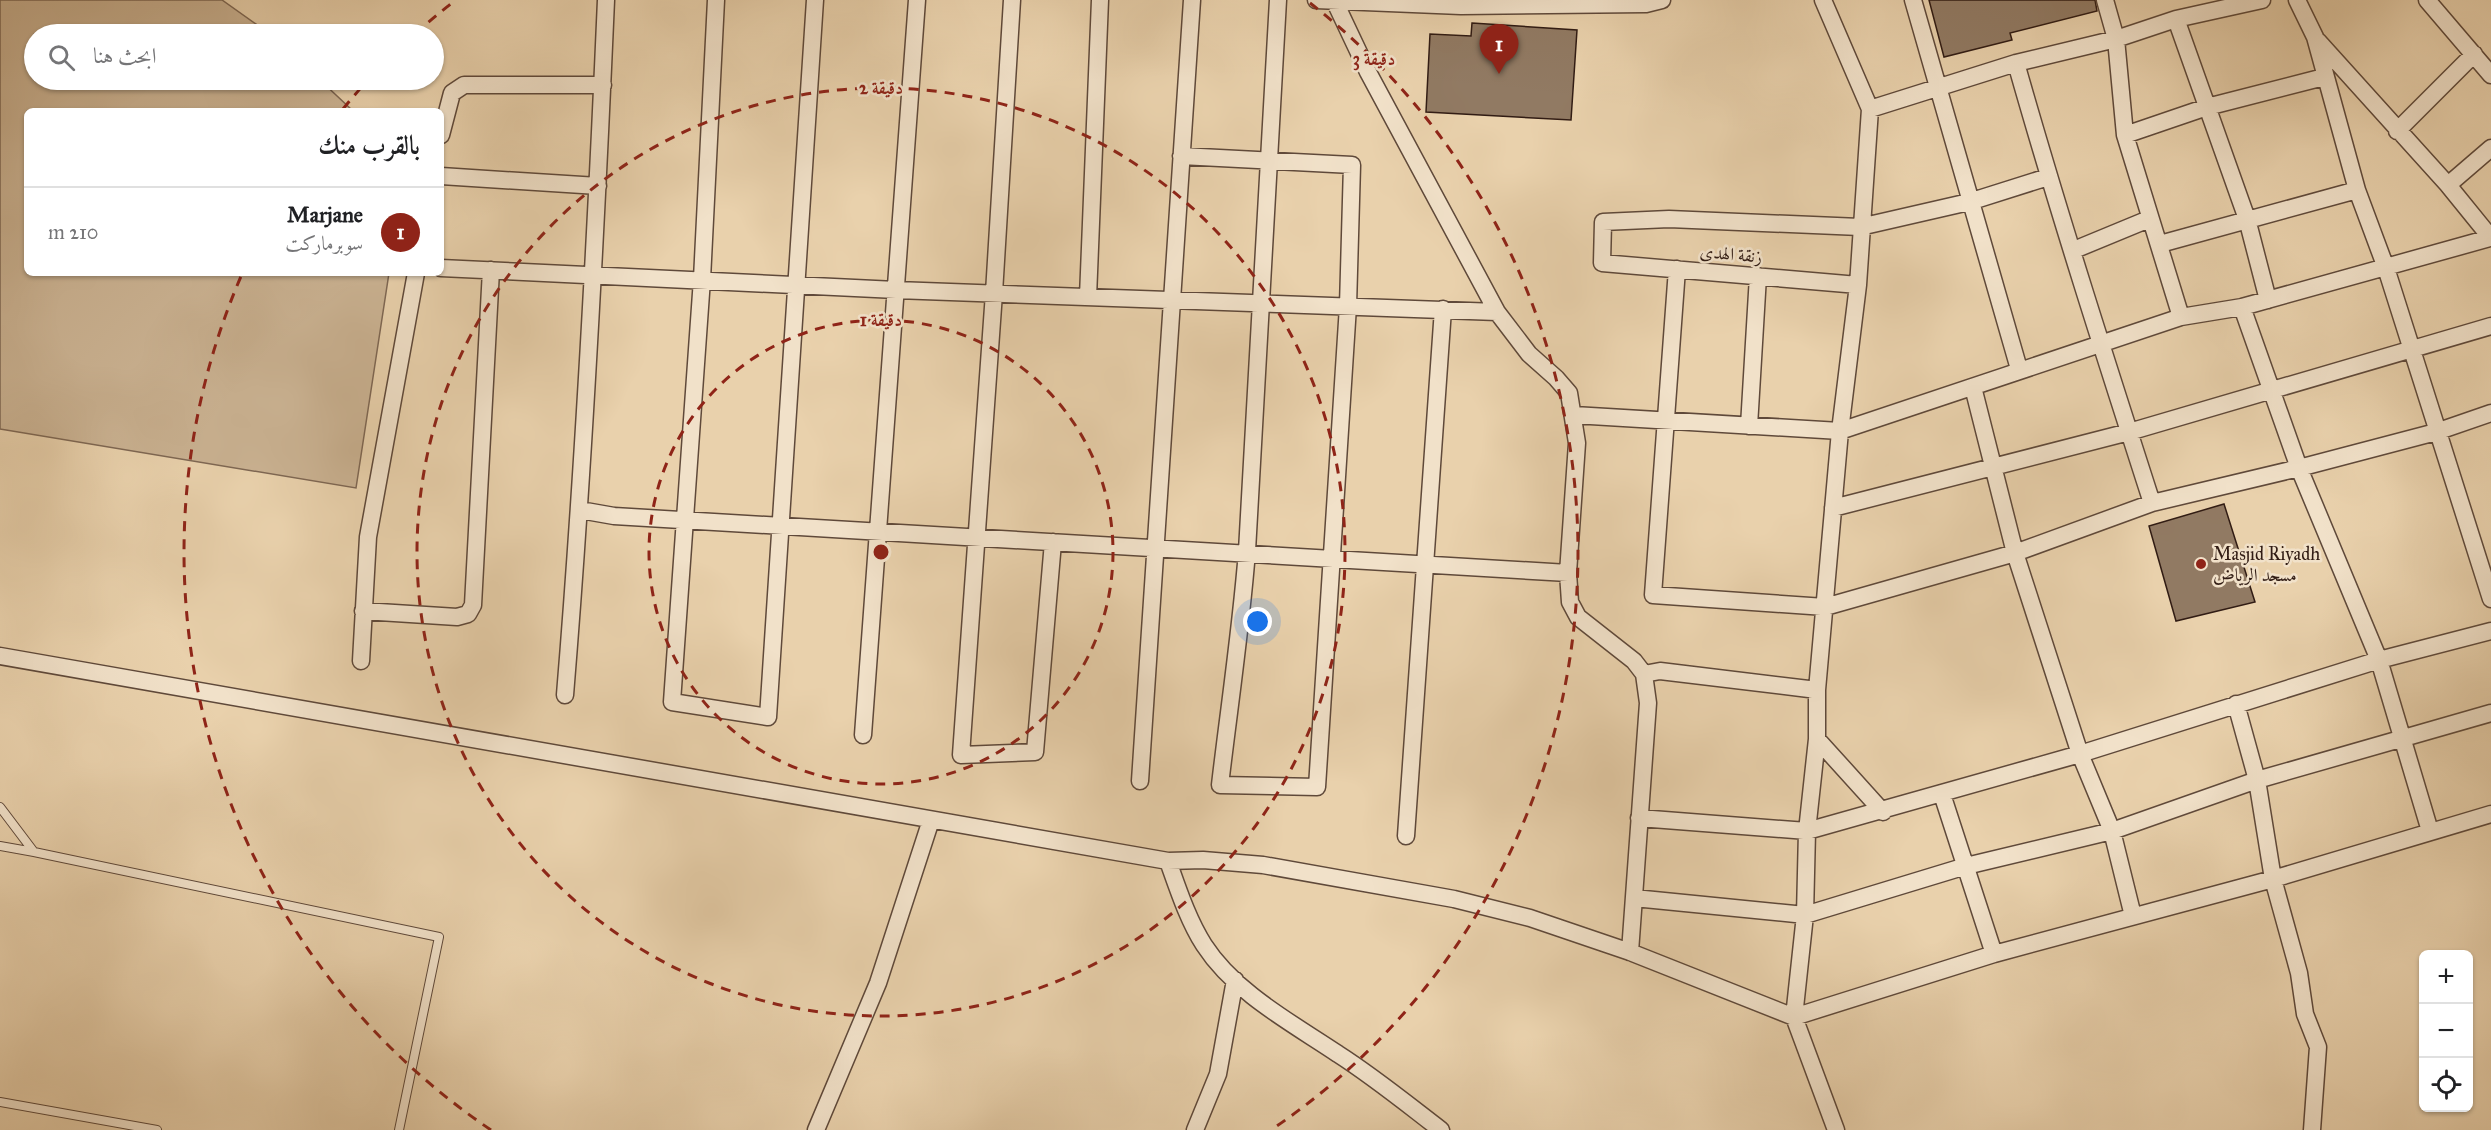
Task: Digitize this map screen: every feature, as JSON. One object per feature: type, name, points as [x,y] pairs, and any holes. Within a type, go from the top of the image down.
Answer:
[{"type":"street","points":[[565,695],[580,510],[595,274],[606,0]]},
{"type":"street","points":[[717,0],[702,279],[672,702],[768,717],[815,0]]},
{"type":"street","points":[[863,735],[917,0]]},
{"type":"street","points":[[1012,0],[961,755],[1035,752],[1053,542]]},
{"type":"street","points":[[1088,297],[1100,0]]},
{"type":"street","points":[[1140,781],[1192,0]]},
{"type":"street","points":[[1181,156],[1268,159],[1352,165],[1348,306],[1317,787],[1220,785],[1247,554],[1268,159],[1278,0]]},
{"type":"street","points":[[1316,0],[1646,4],[1662,0]]},
{"type":"street","points":[[1823,0],[1870,109],[1860,227],[1858,285],[1840,431],[1817,690],[1817,739],[1808,831],[1805,915],[1794,1017],[1836,1130]]},
{"type":"street","points":[[1913,0],[1969,202],[2019,369]]},
{"type":"street","points":[[2105,0],[2116,39],[2125,135],[2181,317]]},
{"type":"street","points":[[1870,109],[1937,90],[2016,63],[2116,39],[2176,19],[2262,0]]},
{"type":"street","points":[[2297,0],[2315,37],[2357,190],[2386,268],[2436,432],[2491,599]]},
{"type":"street","points":[[2427,0],[2491,75]]},
{"type":"street","points":[[1334,1],[1368,72],[1497,312],[1529,354],[1569,393],[1577,443],[1568,573],[1570,602],[1578,617],[1618,648],[1644,674],[1648,703],[1630,952]]},
{"type":"street","points":[[2176,19],[2247,219],[2268,300]]},
{"type":"street","points":[[1574,415],[1840,431],[1973,387],[2019,369],[2181,317],[2242,307],[2491,238],[2448,184],[2397,131],[2315,37]]},
{"type":"street","points":[[2397,131],[2474,54]]},
{"type":"street","points":[[2016,63],[2048,177],[2074,250],[2100,344],[2152,503]]},
{"type":"street","points":[[2125,135],[2207,107],[2325,77]]},
{"type":"street","points":[[444,124],[452,93],[464,85],[603,85]]},
{"type":"street","points":[[2448,184],[2491,148]]},
{"type":"street","points":[[444,176],[598,186]]},
{"type":"street","points":[[1860,227],[1969,202],[2048,177]]},
{"type":"street","points":[[2160,244],[2357,190]]},
{"type":"street","name":"زنقة الهدى","points":[[1858,285],[1602,263],[1603,222],[1669,219],[1860,227]]},
{"type":"street","points":[[2074,250],[2149,219]]},
{"type":"street","points":[[444,268],[896,290],[1497,312]]},
{"type":"street","points":[[363,611],[457,617],[468,614],[473,605],[491,270]]},
{"type":"street","points":[[1677,270],[1653,595],[1825,607],[2015,553],[2152,503],[2436,432],[2491,413]]},
{"type":"street","points":[[361,661],[368,537],[416,276]]},
{"type":"street","points":[[1749,426],[1758,276]]},
{"type":"street","points":[[2242,307],[2299,468],[2379,660],[2430,831]]},
{"type":"street","points":[[1406,836],[1443,309]]},
{"type":"street","points":[[1833,508],[2129,432],[2491,326]]},
{"type":"street","points":[[1973,387],[2015,553],[2080,754],[2112,831],[2133,916]]},
{"type":"street","points":[[580,510],[614,516],[1568,573]]},
{"type":"street","points":[[1640,818],[1808,831],[1883,812],[2080,754],[2379,660],[2491,631]]},
{"type":"street","points":[[0,656],[1168,861],[1203,860],[1263,865],[1454,899],[1530,918],[1630,952],[1794,1017],[1994,954],[2273,879],[2491,814]]},
{"type":"street","points":[[1644,674],[1660,671],[1817,690]]},
{"type":"street","points":[[2236,704],[2257,780],[2273,879],[2300,973],[2305,1014],[2318,1047],[2312,1130]]},
{"type":"street","points":[[1634,898],[1805,915],[1966,866],[2112,831],[2257,780],[2491,713]]},
{"type":"street","points":[[1817,739],[1883,812]]},
{"type":"street","points":[[1942,794],[1994,954]]},
{"type":"street","points":[[816,1130],[878,983],[931,820]]},
{"type":"street","points":[[1168,861],[1180,895],[1204,945],[1235,980],[1280,1017],[1375,1080],[1441,1130]]},
{"type":"street","points":[[1196,1130],[1218,1074],[1235,980]]},
{"type":"lane","points":[[0,807],[34,852]]},
{"type":"lane","points":[[0,846],[439,937],[399,1130]]},
{"type":"lane","points":[[0,1102],[157,1130]]},
{"type":"shaded area","points":[[0,0],[222,0],[256,24],[24,24],[24,90],[331,90],[350,108],[24,108],[24,276],[389,276],[356,488],[0,429]]},
{"type":"building","points":[[1929,0],[2095,0],[2097,11],[2010,33],[2012,40],[1944,57]]},
{"type":"building","points":[[1472,23],[1577,30],[1571,120],[1426,112],[1430,34],[1471,36]]},
{"type":"building","name":"Masjid Riyadh مسجد الرياض","points":[[2224,504],[2255,602],[2176,621],[2149,526]]},
{"type":"place","name":"Marjane","points":[[1499,74]]},
{"type":"place","name":"Masjid Riyadh مسجد الرياض","points":[[2201,564]]}]
